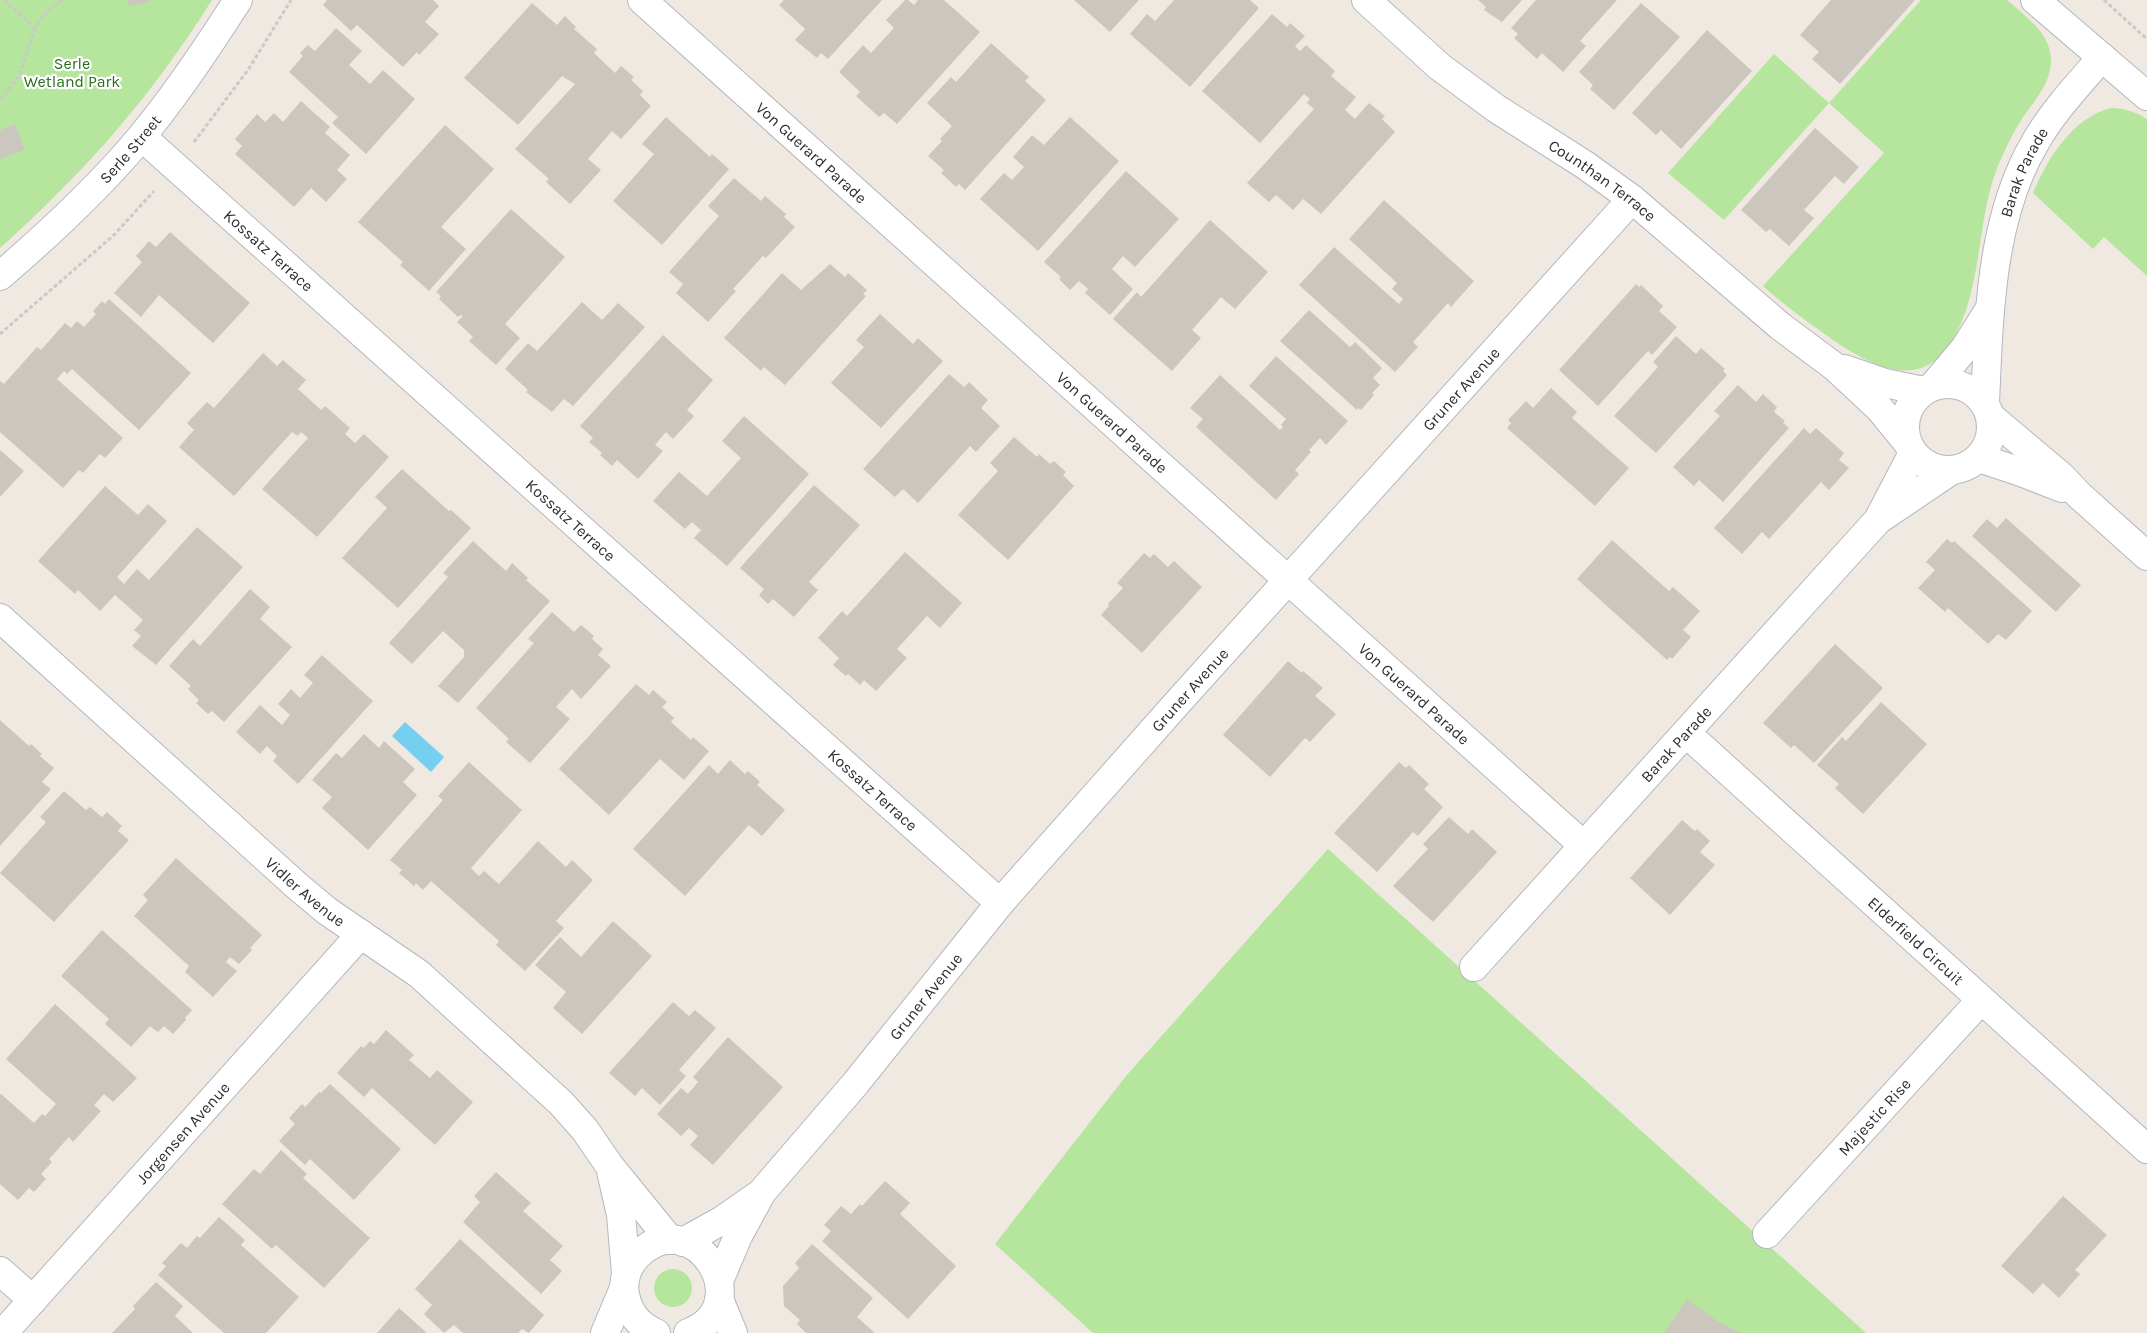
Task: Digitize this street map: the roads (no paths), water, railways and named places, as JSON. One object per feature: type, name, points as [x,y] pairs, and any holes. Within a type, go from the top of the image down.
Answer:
[{"type":"street","name":"Serle Street","points":[[0,276],[54,230],[142,137],[187,77],[238,0]]},
{"type":"street","name":"Von Guerard Parade","points":[[642,0],[1583,845]]},
{"type":"street","name":"Counthan Terrace","points":[[1366,0],[1440,67],[1490,104],[1632,199],[1780,326],[1835,367],[1879,408],[1910,447]]},
{"type":"street","points":[[2035,0],[2147,96]]},
{"type":"street","name":"Barak Parade","points":[[1988,410],[1991,306],[2000,243],[2009,199],[2021,169],[2051,116],[2102,56]]},
{"type":"street","name":"Kossatz Terrace","points":[[142,137],[1000,902]]},
{"type":"street","name":"Gruner Avenue","points":[[688,1333],[696,1330],[706,1322],[714,1312],[719,1290],[738,1236],[762,1192],[855,1084],[1000,902],[1632,199]]},
{"type":"street","name":"Barak Parade","points":[[1928,388],[1965,348],[1991,306]]},
{"type":"street","name":"Counthan Terrace","points":[[1835,367],[1885,383],[1928,388]]},
{"type":"street","points":[[1988,410],[1992,432],[1988,446],[1978,458],[1966,467],[1952,470],[1936,469],[1923,462],[1910,447],[1905,427],[1906,413],[1912,401],[1928,388],[1948,383],[1962,385],[1975,392],[1988,410],[2147,556]]},
{"type":"street","name":"Barak Parade","points":[[1878,520],[1910,447]]},
{"type":"street","points":[[1978,458],[2021,472],[2080,496]]},
{"type":"street","name":"Barak Parade","points":[[1474,967],[1878,520],[1952,470]]},
{"type":"street","name":"Vidler Avenue","points":[[0,618],[296,885],[361,934],[419,974],[530,1073],[585,1130],[609,1165],[676,1241]]},
{"type":"street","name":"Elderfield Circuit","points":[[1686,732],[2147,1149]]},
{"type":"street","name":"Jorgensen Avenue","points":[[3,1333],[361,934]]},
{"type":"street","name":"Majestic Rise","points":[[1767,1234],[1981,1000]]},
{"type":"street","name":"Vidler Avenue","points":[[609,1165],[621,1215],[626,1304],[634,1318],[647,1329],[656,1333]]},
{"type":"street","name":"Gruner Avenue","points":[[625,1281],[633,1260],[643,1250],[656,1243],[676,1241],[721,1221],[762,1192]]},
{"type":"street","points":[[676,1241],[698,1248],[710,1259],[733,1333]]},
{"type":"street","points":[[0,1271],[32,1300]]},
{"type":"street","points":[[604,1333],[625,1281]]},
{"type":"water","points":[[405,722],[444,757],[431,772],[392,736]]},
{"type":"park label","name":"Serle Wetland Park","points":[[72,72]]}]
